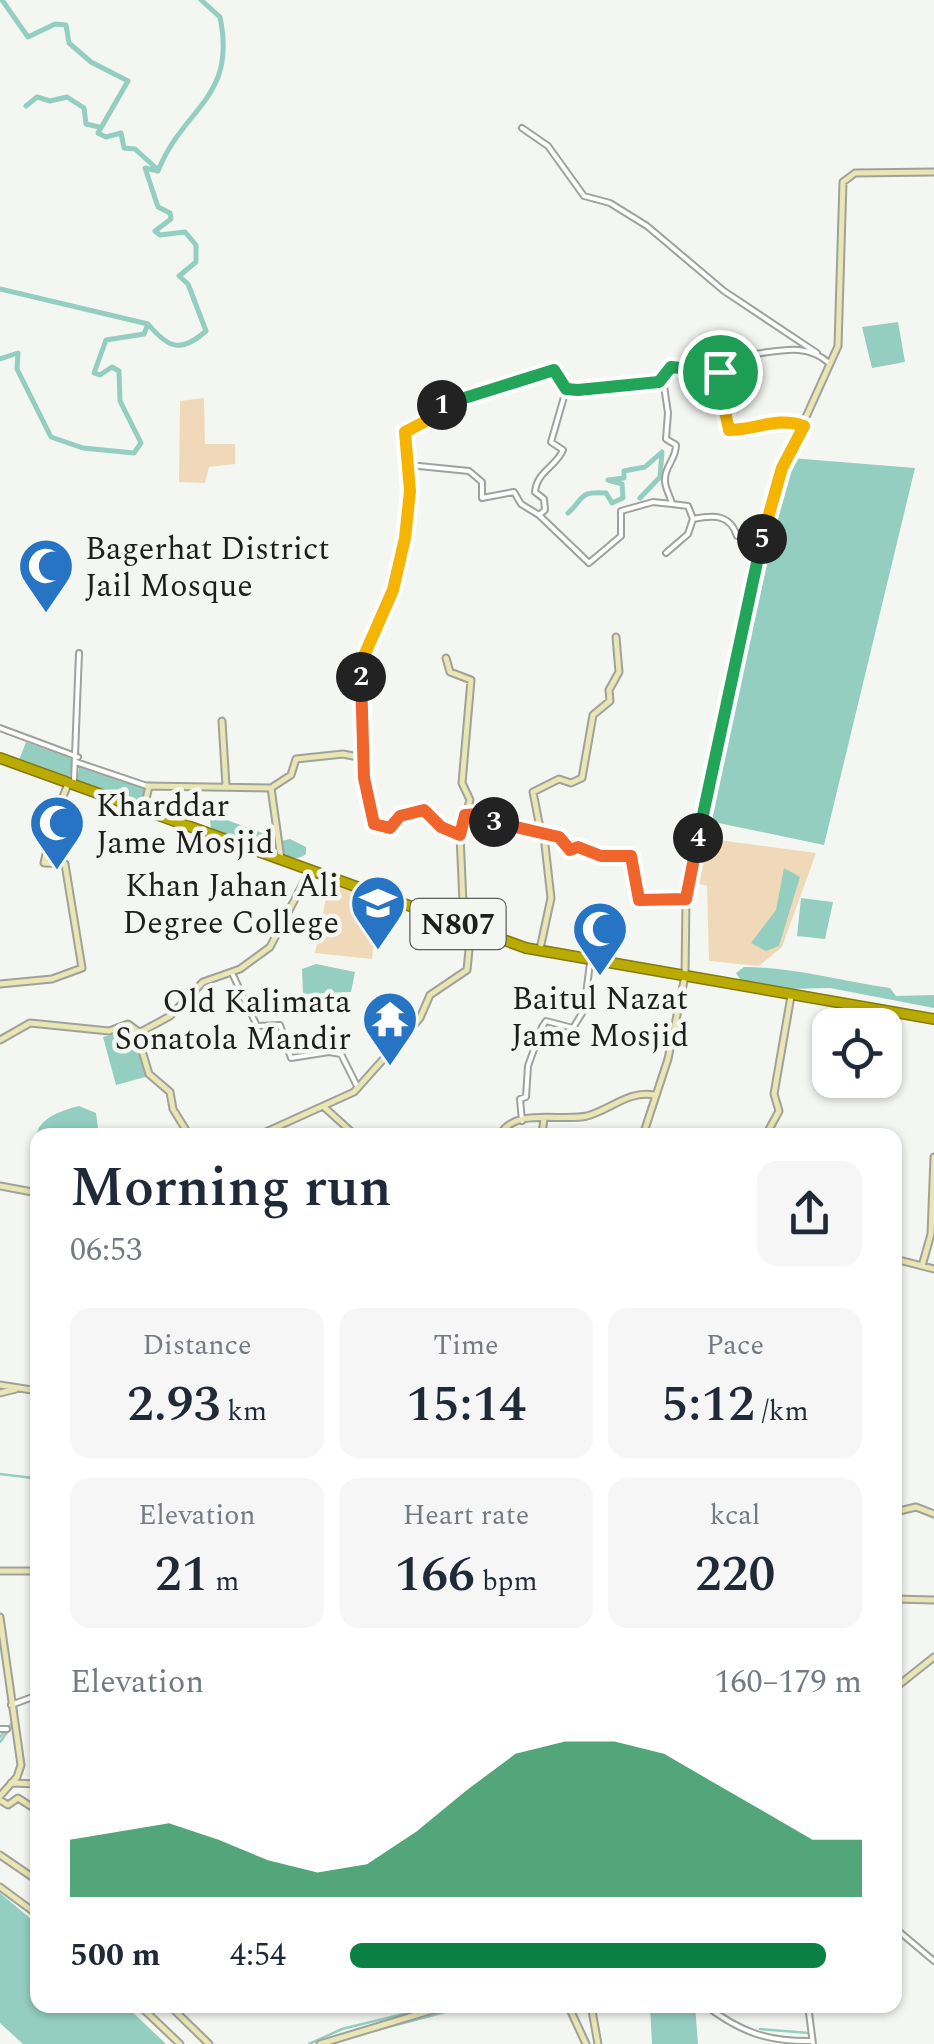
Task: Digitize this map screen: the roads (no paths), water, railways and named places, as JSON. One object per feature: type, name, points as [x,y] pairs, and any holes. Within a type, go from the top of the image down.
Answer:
[{"type":"highway","name":"N807","points":[[0,758],[309,872],[539,950],[934,1019]]},
{"type":"street","points":[[522,128],[548,146],[584,196],[610,203],[647,226],[724,292],[831,365]]},
{"type":"street","points":[[645,1128],[668,1059],[685,976],[686,899],[764,533],[782,468],[838,346],[843,302],[843,182],[855,173],[934,172]]},
{"type":"street","points":[[804,426],[780,420],[764,427],[729,430],[724,407],[725,373],[737,355],[753,357],[790,348],[817,353]]},
{"type":"street","points":[[672,504],[665,479],[676,446],[666,439],[668,414],[663,379],[671,367],[725,373]]},
{"type":"street","points":[[460,835],[441,827],[424,810],[400,816],[390,828],[376,826],[365,790],[360,684],[364,656],[393,590],[405,538],[409,465],[405,432],[426,421],[435,408],[554,370],[566,389],[551,442],[564,450],[559,462],[543,472],[535,485],[546,510],[539,515]]},
{"type":"street","points":[[566,389],[663,379]]},
{"type":"street","points":[[409,465],[469,471],[482,482],[482,498],[514,492],[521,504],[539,515],[589,563],[620,536],[617,518],[628,506],[688,506],[694,518],[688,534],[666,554]]},
{"type":"street","points":[[694,518],[718,516],[730,522],[737,536]]},
{"type":"street","points":[[539,950],[550,898],[545,833],[533,792],[559,780],[572,784],[582,778],[593,715],[610,700],[609,690],[619,672],[616,637]]},
{"type":"street","points":[[0,984],[52,980],[82,968],[65,864],[44,863],[53,822],[71,784],[77,760],[79,653]]},
{"type":"street","points":[[275,1128],[358,1088],[420,1018],[430,995],[467,970],[460,835],[470,800],[462,782],[471,680],[450,672],[446,658]]},
{"type":"street","points":[[222,721],[226,786]]},
{"type":"street","points":[[0,728],[148,786],[271,788],[291,775],[296,758],[343,754],[363,758]]},
{"type":"street","points":[[142,812],[148,786]]},
{"type":"street","points":[[271,788],[271,814],[282,862]]},
{"type":"street","points":[[465,815],[479,814],[485,820],[545,833],[566,841],[570,850],[578,847],[601,856],[631,856],[639,900],[686,899]]},
{"type":"street","points":[[139,1032],[170,1016],[203,982],[232,972],[270,947],[309,872]]},
{"type":"street","points":[[522,1121],[520,1099],[526,1097],[528,1066],[542,1026],[546,1021],[568,1030],[582,1016],[590,960]]},
{"type":"street","points":[[232,972],[257,1026],[280,1025],[291,1058],[341,1054],[358,1088]]},
{"type":"street","points":[[770,1128],[780,1111],[774,1094],[791,993]]},
{"type":"street","points":[[0,1040],[30,1023],[109,1031],[128,1024],[139,1032],[149,1074],[170,1092],[173,1109],[185,1128]]},
{"type":"street","points":[[505,1128],[508,1124],[544,1117],[582,1117],[642,1093],[654,1095]]},
{"type":"street","points":[[324,1107],[347,1128]]},
{"type":"street","points":[[543,1128],[544,1117]]},
{"type":"street","points":[[922,1266],[931,1234],[934,1156]]},
{"type":"street","points":[[0,1186],[30,1191]]},
{"type":"street","points":[[902,1261],[934,1269]]},
{"type":"street","points":[[0,1384],[30,1390]]},
{"type":"street","points":[[0,1393],[19,1388]]},
{"type":"street","points":[[902,1510],[916,1507],[934,1514]]},
{"type":"street","points":[[0,1571],[30,1571]]},
{"type":"street","points":[[902,1599],[934,1600]]},
{"type":"street","points":[[0,1618],[20,1768],[0,1798],[8,1806],[18,1798],[30,1806]]},
{"type":"street","points":[[902,1682],[934,1657]]},
{"type":"street","points":[[12,1705],[30,1698]]},
{"type":"street","points":[[11,1783],[30,1784]]},
{"type":"street","points":[[0,1854],[30,1875]]},
{"type":"street","points":[[0,1887],[30,1909]]},
{"type":"street","points":[[902,1934],[934,1961]]},
{"type":"street","points":[[147,2013],[180,2044]]},
{"type":"street","points":[[177,2013],[209,2044]]},
{"type":"street","points":[[320,2044],[420,2013]]},
{"type":"street","points":[[572,2013],[586,2044]]},
{"type":"street","points":[[593,2013],[598,2044]]},
{"type":"street","points":[[719,2013],[759,2038],[812,2042],[809,2013]]},
{"type":"waterway","points":[[2,0],[28,37],[55,24],[66,25],[69,43],[91,62],[128,81],[98,133],[106,137],[121,133],[124,148],[135,149],[156,168]]},
{"type":"waterway","points":[[0,289],[148,324],[162,339],[176,345],[189,343],[206,331],[188,284],[179,276],[196,262],[196,245],[185,232],[160,235],[155,231],[171,219],[170,213],[158,207],[145,168],[158,171],[215,85],[223,44],[220,17],[201,0]]},
{"type":"waterway","points":[[26,106],[37,97],[50,101],[67,97],[84,108],[86,124],[99,127]]},
{"type":"waterway","points":[[0,359],[18,353],[17,369],[51,437],[83,448],[134,453],[141,443],[120,401],[119,371],[112,367],[100,375],[94,373],[106,340],[144,334],[148,324]]},
{"type":"waterway","points":[[568,513],[591,493],[606,493],[612,503],[623,498],[622,484],[608,480],[624,478],[624,471],[645,467],[662,452],[660,477],[640,498]]},
{"type":"waterway","points":[[409,500],[411,474]]},
{"type":"waterway","points":[[364,715],[365,741]]},
{"type":"waterway","points":[[271,800],[276,842]]},
{"type":"waterway","points":[[483,820],[505,825]]},
{"type":"waterway","points":[[517,828],[538,833]]},
{"type":"waterway","points":[[632,876],[636,897]]},
{"type":"waterway","points":[[471,960],[472,947]]},
{"type":"waterway","points":[[561,1027],[572,1028],[579,1016]]},
{"type":"waterway","points":[[328,1106],[343,1100]]},
{"type":"waterway","points":[[336,1115],[350,1128]]},
{"type":"waterway","points":[[0,1474],[30,1478]]},
{"type":"waterway","points":[[0,1737],[12,1723]]},
{"type":"waterway","points":[[0,1742],[14,1723]]},
{"type":"waterway","points":[[22,1906],[30,1912]]},
{"type":"waterway","points":[[309,2044],[342,2029],[407,2013]]},
{"type":"waterway","points":[[373,2031],[441,2013]]},
{"type":"waterway","points":[[760,2029],[809,2033]]},
{"type":"place","name":"Bagerhat District Jail Mosque","points":[[46,615]]},
{"type":"place","name":"Kharddar Jame Mosjid","points":[[57,872]]},
{"type":"place","name":"Khan Jahan Ali Degree College","points":[[378,952]]},
{"type":"place","name":"Baitul Nazat Jame Mosjid","points":[[600,978]]},
{"type":"place","name":"Old Kalimata Sonatola Mandir","points":[[390,1068]]}]
